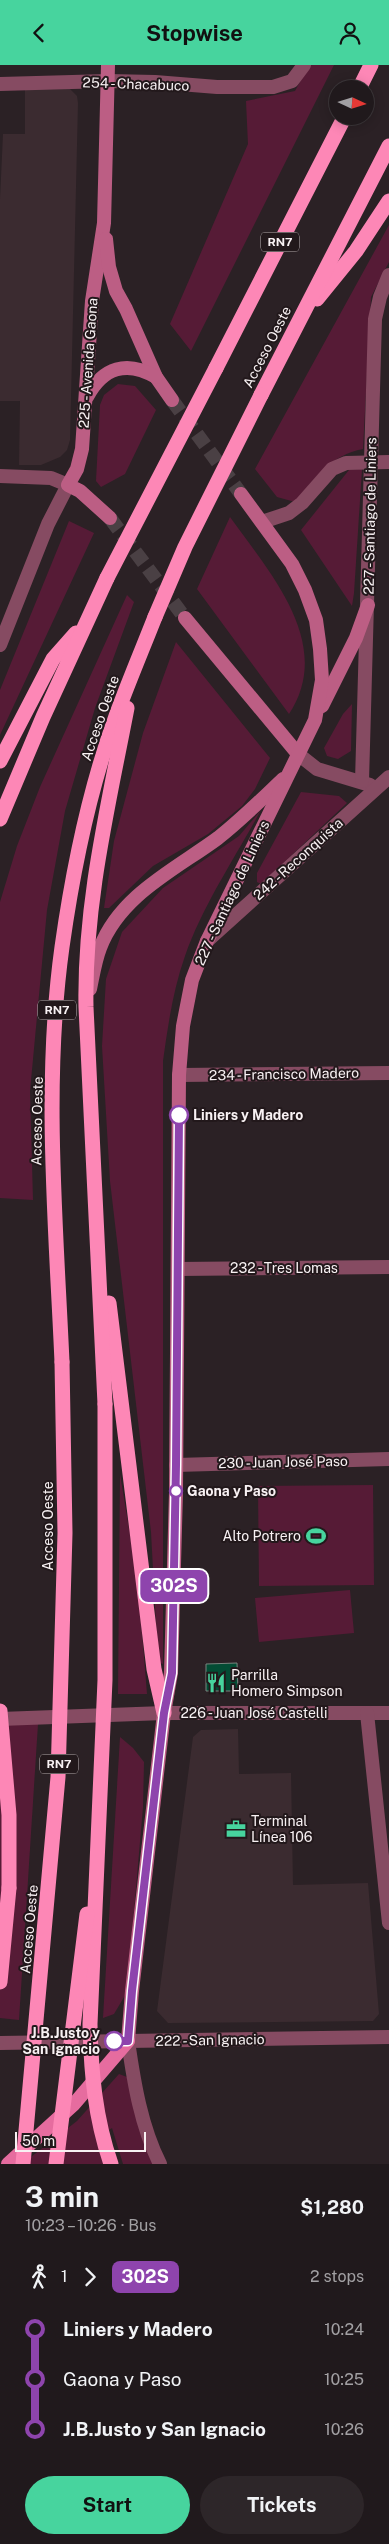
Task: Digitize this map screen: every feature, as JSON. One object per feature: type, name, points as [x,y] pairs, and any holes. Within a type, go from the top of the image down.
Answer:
[{"type":"highway","points":[[361,80],[366,65]]},
{"type":"highway","points":[[363,80],[371,65]]},
{"type":"highway","name":"RN7","points":[[0,819],[43,717],[107,578],[340,125]]},
{"type":"highway","name":"Acceso Oeste","points":[[23,2164],[58,1777],[65,1533],[62,1362],[53,1167],[54,1043],[62,948],[76,864],[90,801],[115,718],[185,547],[389,146]]},
{"type":"highway","points":[[296,326],[356,251],[389,201]]},
{"type":"highway","points":[[0,761],[53,659],[88,618]]},
{"type":"highway","points":[[111,2164],[97,2115],[91,2071],[90,2024],[105,1680],[105,1404],[86,1007],[86,944],[95,876],[135,667]]},
{"type":"highway","points":[[94,1177],[154,1669],[164,1713]]},
{"type":"highway","name":"Acceso Oeste","points":[[0,1711],[9,1815],[9,1888],[0,1982]]},
{"type":"highway","points":[[56,2164],[76,1986],[96,1853]]},
{"type":"main road","name":"225 - Avenida Gaona","points":[[68,485],[77,469],[82,449],[92,301],[104,223],[108,65]]},
{"type":"main road","points":[[104,223],[110,267],[116,291],[156,377],[172,400]]},
{"type":"main road","points":[[85,400],[93,386],[103,375],[116,369],[130,367],[144,370],[156,377]]},
{"type":"main road","points":[[68,485],[80,491],[110,518]]},
{"type":"main road","name":"227 - Santiago de Liniers","points":[[128,2041],[164,1713],[172,1673],[176,1465],[179,1075],[183,1025],[192,980],[207,941],[315,720],[322,680],[316,620],[305,590],[292,564],[241,493]]},
{"type":"main road","points":[[315,720],[352,645],[368,605]]},
{"type":"main road","points":[[186,618],[298,754]]},
{"type":"main road","points":[[86,1007],[100,947],[111,926],[126,908],[156,880],[218,837],[288,774]]},
{"type":"main road","points":[[8,2164],[74,2104],[128,2041]]},
{"type":"street","name":"254 - Chacabuco","points":[[0,84],[108,81],[155,82],[217,87],[273,87],[292,81],[304,65]]},
{"type":"street","name":"227 - Santiago de Liniers","points":[[362,781],[375,319],[380,297],[389,275]]},
{"type":"street","points":[[262,522],[289,513],[302,503],[332,469],[346,463],[389,462]]},
{"type":"street","points":[[0,476],[51,478],[68,485]]},
{"type":"street","name":"225 - Avenida Gaona","points":[[0,645],[48,524],[68,485]]},
{"type":"street","points":[[298,754],[317,769],[362,781],[375,788]]},
{"type":"street","name":"242 - Reconquista","points":[[207,941],[389,777]]},
{"type":"street","name":"234 - Francisco Madero","points":[[179,1075],[389,1073]]},
{"type":"street","name":"232 - Tres Lomas","points":[[178,1269],[389,1267]]},
{"type":"street","name":"230 - Juan José Paso","points":[[176,1465],[389,1459]]},
{"type":"street","name":"226 - Juan José Castelli","points":[[0,1719],[164,1713],[389,1713]]},
{"type":"street","points":[[366,1713],[389,1923]]},
{"type":"street","name":"222 - San Ignacio","points":[[0,2043],[389,2037]]},
{"type":"street","points":[[128,2041],[134,2081],[143,2119],[160,2164]]},
{"type":"shaded area","points":[[309,65],[334,65],[191,351],[170,324],[248,144],[246,101],[295,91]]},
{"type":"shaded area","points":[[25,88],[69,88],[77,96],[78,103],[70,440],[67,450],[60,457],[41,465],[19,465],[20,401],[0,401],[0,199],[3,134],[25,134]]},
{"type":"shaded area","points":[[389,225],[389,262],[371,297],[363,449],[342,456],[324,469],[295,502],[277,497],[255,469]]},
{"type":"shaded area","points":[[118,384],[135,386],[156,410],[125,474],[101,487],[96,481],[100,405],[104,395]]},
{"type":"shaded area","points":[[362,469],[352,606],[301,530],[349,470]]},
{"type":"shaded area","points":[[230,517],[278,585],[292,610],[301,636],[305,662],[301,688],[289,714],[197,589]]},
{"type":"shaded area","points":[[69,521],[94,533],[0,735],[0,690]]},
{"type":"shaded area","points":[[127,595],[134,602],[95,708],[65,811],[47,910],[30,1091],[33,1200],[0,1198],[0,902],[17,846],[40,787]]},
{"type":"shaded area","points":[[176,642],[270,758],[255,789],[242,806],[208,834],[153,866],[109,908],[104,908],[114,841],[143,733]]},
{"type":"shaded area","points":[[352,704],[351,751],[338,759],[327,756],[324,748],[343,714]]},
{"type":"shaded area","points":[[301,792],[339,796],[347,803],[261,884],[257,882],[257,873]]},
{"type":"shaded area","points":[[261,810],[210,900],[192,937],[174,995],[163,1061],[163,1664],[158,1662],[151,1532],[110,1181],[102,1046],[106,979],[122,932],[163,888],[239,836]]},
{"type":"shaded area","points":[[120,1474],[138,1583],[147,1694],[118,1694]]},
{"type":"shaded area","name":"Alto Potrero","points":[[373,1485],[374,1585],[259,1586],[258,1486]]},
{"type":"shaded area","points":[[350,1590],[354,1633],[259,1642],[255,1598]]},
{"type":"shaded area","points":[[0,1724],[38,1724],[19,2020],[0,2018]]},
{"type":"shaded area","name":"Terminal Línea 106","points":[[238,1729],[239,1774],[291,1773],[293,1885],[368,1883],[379,2014],[373,2021],[168,2023],[157,2011],[193,1737],[201,1730]]},
{"type":"shaded area","points":[[120,1737],[133,1748],[144,1762],[143,1807],[127,1992],[114,2014],[103,2018]]},
{"type":"shaded area","points":[[119,2074],[127,2077],[139,2128],[154,2164],[123,2164],[112,2128],[97,2138],[107,2164],[22,2164],[77,2121]]},
{"type":"building","points":[[237,1663],[238,1691],[206,1691],[206,1664]]},
{"type":"tunnel","points":[[172,400],[241,494]]},
{"type":"tunnel","points":[[110,518],[185,618]]},
{"type":"bus line","name":"302S","points":[[114,2041],[128,2041],[164,1713],[172,1673],[179,1115]]},
{"type":"place","name":"Liniers y Madero","points":[[179,1115]]},
{"type":"place","name":"Gaona y Paso","points":[[176,1491]]},
{"type":"place","name":"Alto Potrero","points":[[316,1536]]},
{"type":"place","name":"Parrilla Homero Simpson","points":[[216,1683]]},
{"type":"place","name":"Terminal Línea 106","points":[[236,1829]]},
{"type":"place","name":"J.B.Justo y San Ignacio","points":[[114,2041]]}]
